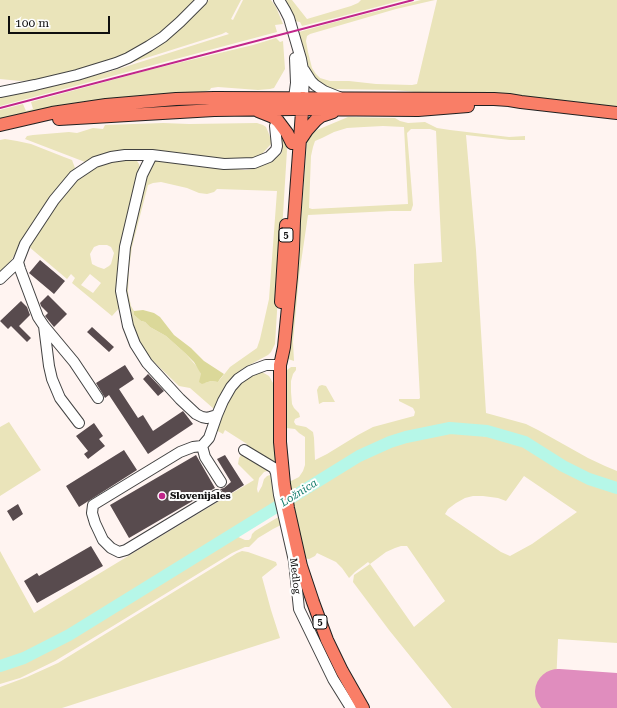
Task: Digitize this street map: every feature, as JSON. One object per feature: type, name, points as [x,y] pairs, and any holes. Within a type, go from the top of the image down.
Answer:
[{"type":"main road","points":[[0,125],[76,109],[135,102],[214,98],[341,104],[417,99],[494,99],[617,113]]},
{"type":"main road","points":[[26,119],[45,120],[253,109],[298,103]]},
{"type":"main road","name":"5","points":[[298,103],[293,249],[284,347],[280,363],[280,442],[284,484],[301,566],[313,602],[327,640],[342,671],[363,708]]},
{"type":"main road","points":[[253,109],[273,117],[296,142],[316,120],[330,113],[341,104]]},
{"type":"street","points":[[0,92],[70,76],[116,63],[128,58],[163,36],[180,22],[202,0]]},
{"type":"street","points":[[279,0],[285,10],[294,34],[304,75],[298,103]]},
{"type":"street","points":[[294,34],[296,90],[298,103]]},
{"type":"street","points":[[302,66],[315,85],[341,104]]},
{"type":"street","points":[[0,279],[18,262],[26,244],[54,200],[74,176],[95,162],[125,154],[152,155],[224,164],[254,163],[269,157],[276,150],[275,126]]},
{"type":"street","points":[[152,155],[142,175],[125,247],[121,291],[128,326],[135,344],[147,363],[180,399],[196,414],[202,417],[207,418],[217,415]]},
{"type":"street","points":[[18,262],[38,317],[74,362],[98,398]]},
{"type":"street","points":[[44,326],[52,379],[60,398],[79,423]]},
{"type":"street","points":[[217,495],[126,550],[119,552],[111,548],[103,540],[92,513],[93,505],[180,452],[202,446],[209,438],[223,401],[231,387],[238,379],[250,371],[266,365],[280,363]]},
{"type":"street","points":[[202,446],[206,457],[221,482]]},
{"type":"street","name":"Medlog","points":[[244,450],[274,468],[294,561],[299,609],[333,679],[351,708]]},
{"type":"shaded area","points":[[0,0],[195,0],[161,32],[124,55],[86,68],[37,80],[20,81],[0,79]]},
{"type":"shaded area","points":[[209,0],[241,0],[231,19],[233,20],[243,0],[271,0],[276,7],[283,24],[275,25],[277,32],[0,106],[0,97],[58,85],[112,71],[229,34],[226,32],[124,65],[198,10]]},
{"type":"shaded area","points":[[286,0],[292,0],[307,19],[351,6],[361,0],[403,0],[302,26],[300,22],[295,21]]},
{"type":"shaded area","points":[[421,0],[435,0],[396,9],[310,34],[307,36],[306,41],[312,68],[320,78],[330,81],[349,81],[376,84],[417,84],[437,0],[617,0],[617,109],[579,102],[516,96],[447,93],[435,94],[395,90],[332,89],[324,87],[307,70],[298,37],[300,36],[299,32]]},
{"type":"shaded area","points":[[276,38],[280,42],[283,41],[285,69],[274,88],[258,90],[218,87],[198,93],[0,121],[0,110],[23,104],[26,111],[33,109],[31,102]]},
{"type":"shaded area","points":[[348,117],[395,118],[408,123],[425,122],[437,128],[450,130],[509,137],[525,136],[525,140],[510,140],[466,135],[476,250],[486,413],[526,424],[588,458],[617,471],[617,486],[603,482],[574,469],[539,447],[507,433],[451,426],[424,429],[377,443],[290,494],[289,482],[299,477],[305,465],[305,437],[295,429],[286,428],[287,370],[291,367],[296,367],[291,381],[291,392],[292,404],[299,413],[300,417],[295,419],[294,422],[296,425],[306,427],[313,432],[315,460],[373,427],[414,416],[415,412],[413,408],[399,401],[399,399],[420,398],[414,264],[442,262],[436,131],[430,129],[411,129],[407,133],[413,205],[411,211],[308,215],[299,276],[293,342],[294,361],[288,359],[287,356],[295,258],[300,233],[307,142],[312,134],[317,130]],"holes":[[[383,126],[404,127],[408,204],[309,208],[311,156],[315,141],[347,128]]]},
{"type":"shaded area","points":[[163,123],[257,123],[266,127],[271,139],[271,144],[262,154],[247,160],[220,160],[168,153],[85,162],[25,139],[27,136],[33,135],[69,132],[77,133],[93,128],[103,129],[105,125]]},
{"type":"shaded area","points":[[278,129],[285,139],[287,150],[275,344],[268,355],[242,369],[227,384],[214,409],[190,388],[179,386],[153,361],[138,340],[131,319],[125,287],[127,258],[149,168],[155,161],[161,160],[245,170],[252,169],[273,160],[282,153]],"holes":[[[161,182],[187,188],[199,193],[207,194],[214,192],[217,189],[277,191],[269,299],[260,339],[257,348],[230,367],[218,382],[211,381],[205,383],[199,369],[185,353],[166,336],[150,327],[134,315],[128,292],[132,247],[148,185]]]},
{"type":"shaded area","points":[[5,139],[31,144],[72,160],[75,168],[0,275],[0,140]]},
{"type":"shaded area","points":[[131,158],[137,161],[140,168],[121,306],[112,316],[72,283],[75,278],[71,274],[67,279],[28,246],[56,202],[74,181],[106,161]],"holes":[[[99,245],[107,245],[111,247],[114,253],[111,264],[104,269],[92,264],[90,254],[94,247]],[[90,274],[101,283],[93,293],[81,285]]]},
{"type":"shaded area","points":[[143,310],[154,313],[160,317],[174,335],[191,348],[204,361],[224,374],[218,382],[211,381],[202,384],[199,382],[201,374],[194,362],[166,336],[150,327],[134,315],[134,311]]},
{"type":"shaded area","points":[[262,372],[269,376],[273,383],[274,422],[278,469],[245,449],[247,444],[225,430],[223,434],[216,430],[226,403],[233,393],[249,376]]},
{"type":"shaded area","points":[[319,386],[326,386],[335,402],[323,402],[319,404],[317,390]]},
{"type":"shaded area","points":[[9,422],[41,470],[0,496],[0,427]]},
{"type":"shaded area","points":[[449,433],[469,434],[489,437],[521,446],[567,473],[593,486],[617,493],[617,643],[558,639],[555,708],[452,708],[389,630],[353,582],[354,575],[370,564],[368,562],[349,578],[336,562],[317,553],[309,559],[304,558],[291,501],[378,449],[399,441],[425,435]],"holes":[[[524,476],[577,512],[532,544],[510,556],[501,552],[445,514],[448,509],[456,503],[473,496],[498,498],[506,501]],[[401,546],[407,546],[445,601],[414,627],[370,564],[386,552]]]},
{"type":"shaded area","points":[[243,452],[270,470],[264,472],[259,478],[257,489],[258,493],[264,479],[267,476],[270,475],[273,477],[277,503],[53,639],[18,656],[0,662],[0,551],[34,613],[254,480],[238,464],[239,458]]},
{"type":"shaded area","points":[[280,516],[281,525],[258,538],[249,547],[245,547],[232,553],[55,661],[20,678],[0,684],[0,669],[21,662],[56,645],[236,536],[249,540],[255,531]]},
{"type":"shaded area","points":[[242,551],[276,562],[277,565],[262,577],[280,638],[62,708],[0,708],[0,687],[58,663]]},
{"type":"building","points":[[40,260],[65,281],[54,294],[29,273]]},
{"type":"building","points":[[48,295],[67,314],[54,327],[45,316],[48,313],[40,303]]},
{"type":"building","points":[[21,301],[27,307],[30,315],[19,326],[31,338],[27,342],[11,326],[8,329],[0,321]]},
{"type":"building","points":[[92,327],[114,347],[109,352],[87,332]]},
{"type":"building","points":[[125,365],[134,379],[119,389],[138,418],[143,415],[153,431],[183,411],[193,424],[148,454],[109,395],[105,398],[96,383]]},
{"type":"building","points":[[148,374],[164,391],[158,396],[143,379]]},
{"type":"building","points":[[94,423],[103,436],[99,439],[105,446],[88,459],[84,454],[88,451],[76,436]]},
{"type":"building","points":[[124,450],[137,470],[79,507],[66,486]]},
{"type":"building","name":"Slovenijales","points":[[196,455],[215,488],[129,538],[110,505]]},
{"type":"building","points":[[225,455],[244,485],[225,497],[220,489],[224,488],[231,482],[217,459]]},
{"type":"building","points":[[18,504],[23,514],[13,521],[7,511]]},
{"type":"building","points":[[91,546],[103,566],[37,603],[24,581],[37,573],[39,576]]},
{"type":"waterway","name":"Ložnica","points":[[0,666],[24,658],[69,635],[359,456],[390,442],[406,437],[450,428],[487,431],[525,442],[563,466],[589,479],[617,488]]},
{"type":"runway","points":[[558,692],[617,696]]},
{"type":"railway","points":[[0,108],[413,0]]},
{"type":"place","name":"Slovenijales","points":[[162,496]]}]
